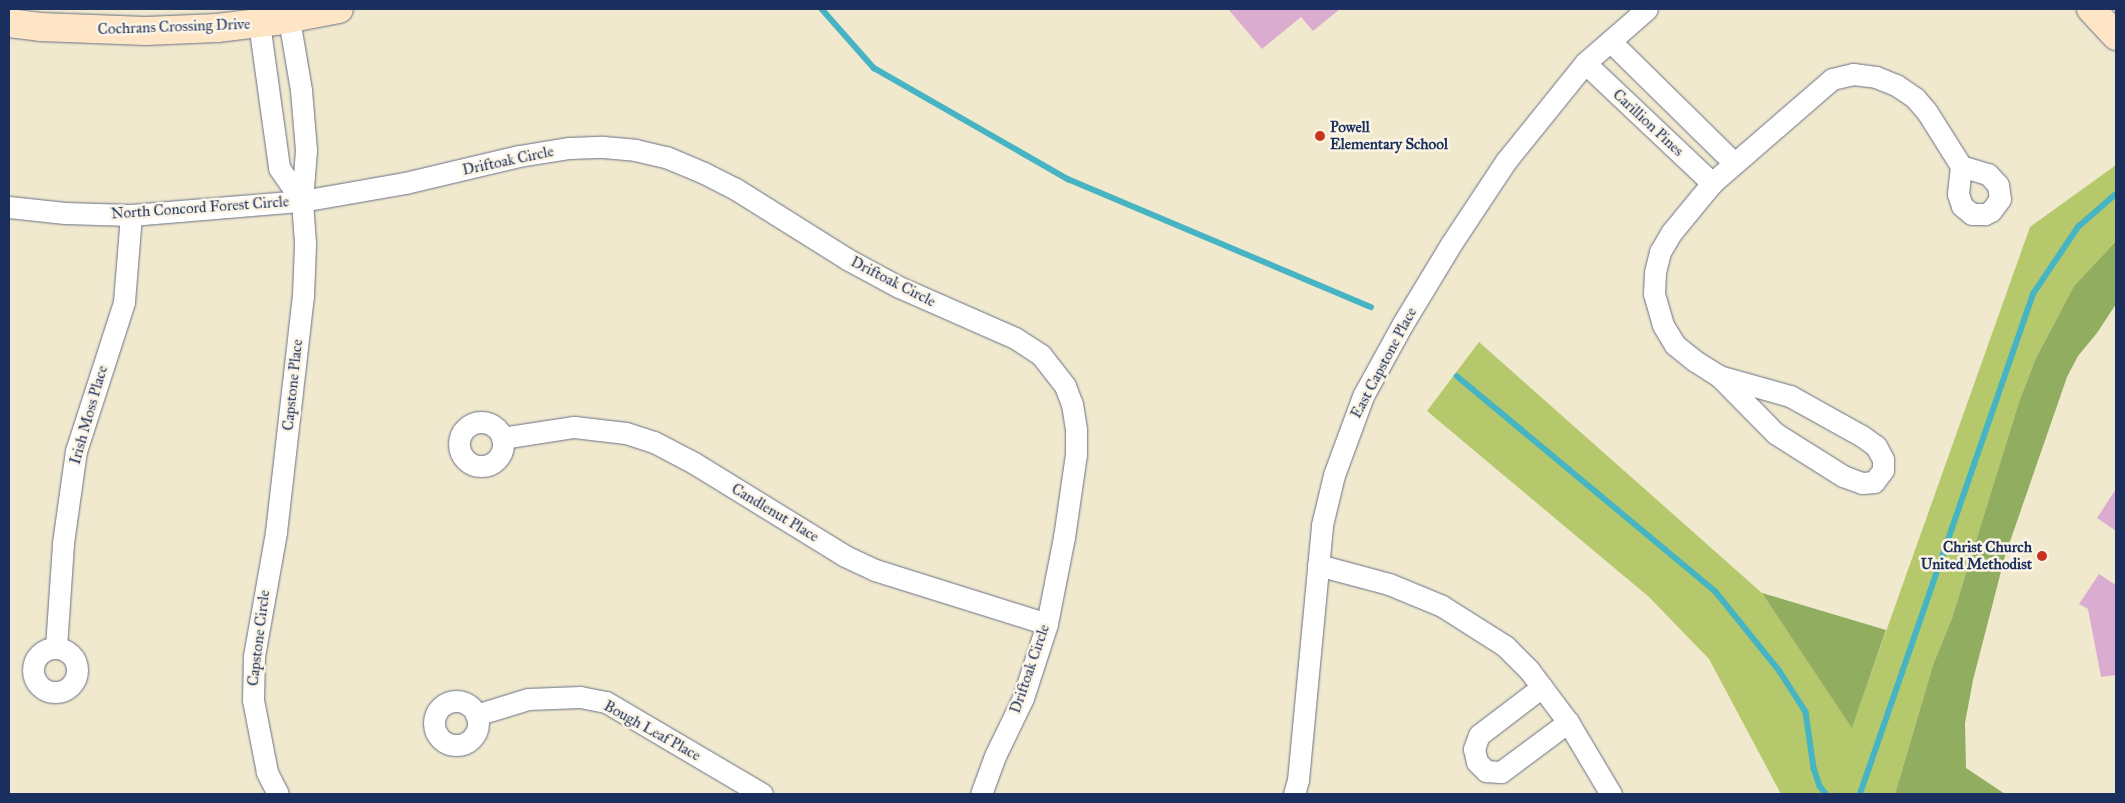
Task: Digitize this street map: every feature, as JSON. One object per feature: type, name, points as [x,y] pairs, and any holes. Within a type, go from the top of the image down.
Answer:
[{"type":"street","name":"Cochrans Crossing Drive","points":[[9,23],[79,30],[146,31],[259,23],[339,9]]},
{"type":"street","name":"East Capstone Place","points":[[1294,794],[1298,780],[1322,525],[1334,475],[1363,396],[1412,308],[1495,177],[1584,63],[1647,9]]},
{"type":"street","points":[[2091,9],[2116,36]]},
{"type":"street","name":"Capstone Place","points":[[268,568],[276,532],[303,296],[305,243],[302,201],[306,150],[301,90],[289,19]]},
{"type":"street","points":[[259,23],[279,168],[302,201]]},
{"type":"street","name":"Carillion Pines","points":[[1610,41],[1734,163]]},
{"type":"street","name":"Carillion Pines","points":[[1584,63],[1712,183]]},
{"type":"street","points":[[1719,376],[1790,396],[1862,436],[1876,446],[1883,459],[1883,470],[1874,482],[1862,483],[1843,476],[1775,433],[1719,376],[1695,361],[1675,345],[1664,325],[1654,292],[1655,272],[1660,252],[1670,233],[1712,183],[1832,79],[1853,74],[1876,77],[1896,85],[1915,98],[1961,166]]},
{"type":"street","name":"Driftoak Circle","points":[[302,201],[405,183],[520,156],[569,148],[603,147],[634,150],[666,157],[719,181],[899,288],[1015,338],[1041,354],[1065,386],[1072,404],[1076,429],[1076,454],[1064,537],[1047,624],[1023,698],[995,756],[981,794]]},
{"type":"street","name":"North Concord Forest Circle","points":[[9,207],[65,213],[131,215],[302,201]]},
{"type":"street","name":"Irish Moss Place","points":[[56,647],[63,543],[76,451],[124,302],[131,215]]},
{"type":"street","name":"Candlenut Place","points":[[502,438],[574,427],[626,433],[654,442],[694,463],[845,556],[875,570],[1047,624]]},
{"type":"street","points":[[1318,565],[1389,584],[1442,606],[1505,646],[1529,670],[1568,722],[1611,794]]},
{"type":"street","name":"Capstone Circle","points":[[268,568],[254,656],[253,700],[266,764],[278,794]]},
{"type":"street","points":[[1542,687],[1479,735],[1474,749],[1477,762],[1486,771],[1501,772],[1568,722]]},
{"type":"street","name":"Bough Leaf Place","points":[[476,715],[528,698],[580,697],[606,702],[762,794]]},
{"type":"green space","points":[[2116,165],[2116,241],[2074,286],[2035,360],[2019,402],[1952,618],[1933,665],[1895,794],[1781,794],[1709,659],[1649,597],[1427,411],[1479,342],[1762,593],[1852,727],[2030,227]]},
{"type":"green space","points":[[2116,241],[2116,304],[2097,333],[2078,356],[2067,377],[2005,556],[1973,680],[1965,723],[1966,768],[2005,794],[1895,794],[1933,665],[1952,618],[2019,402],[2035,360],[2074,286]]},
{"type":"green space","points":[[1762,593],[1886,630],[1852,728]]},
{"type":"building","points":[[1228,9],[1340,9],[1313,31],[1301,17],[1262,49]]},
{"type":"building","points":[[2116,489],[2116,531],[2097,518]]},
{"type":"building","points":[[2099,574],[2116,585],[2116,675],[2101,677],[2088,609],[2079,604]]},
{"type":"waterway","points":[[822,9],[874,68],[1068,179],[1371,307]]},
{"type":"waterway","points":[[1860,794],[2033,294],[2078,227],[2116,194]]},
{"type":"waterway","points":[[1457,376],[1716,592],[1779,670],[1806,712],[1814,768],[1820,786],[1826,794]]},
{"type":"place","name":"Powell Elementary School","points":[[1320,136]]},
{"type":"place","name":"Christ Church United Methodist","points":[[2042,556]]}]
